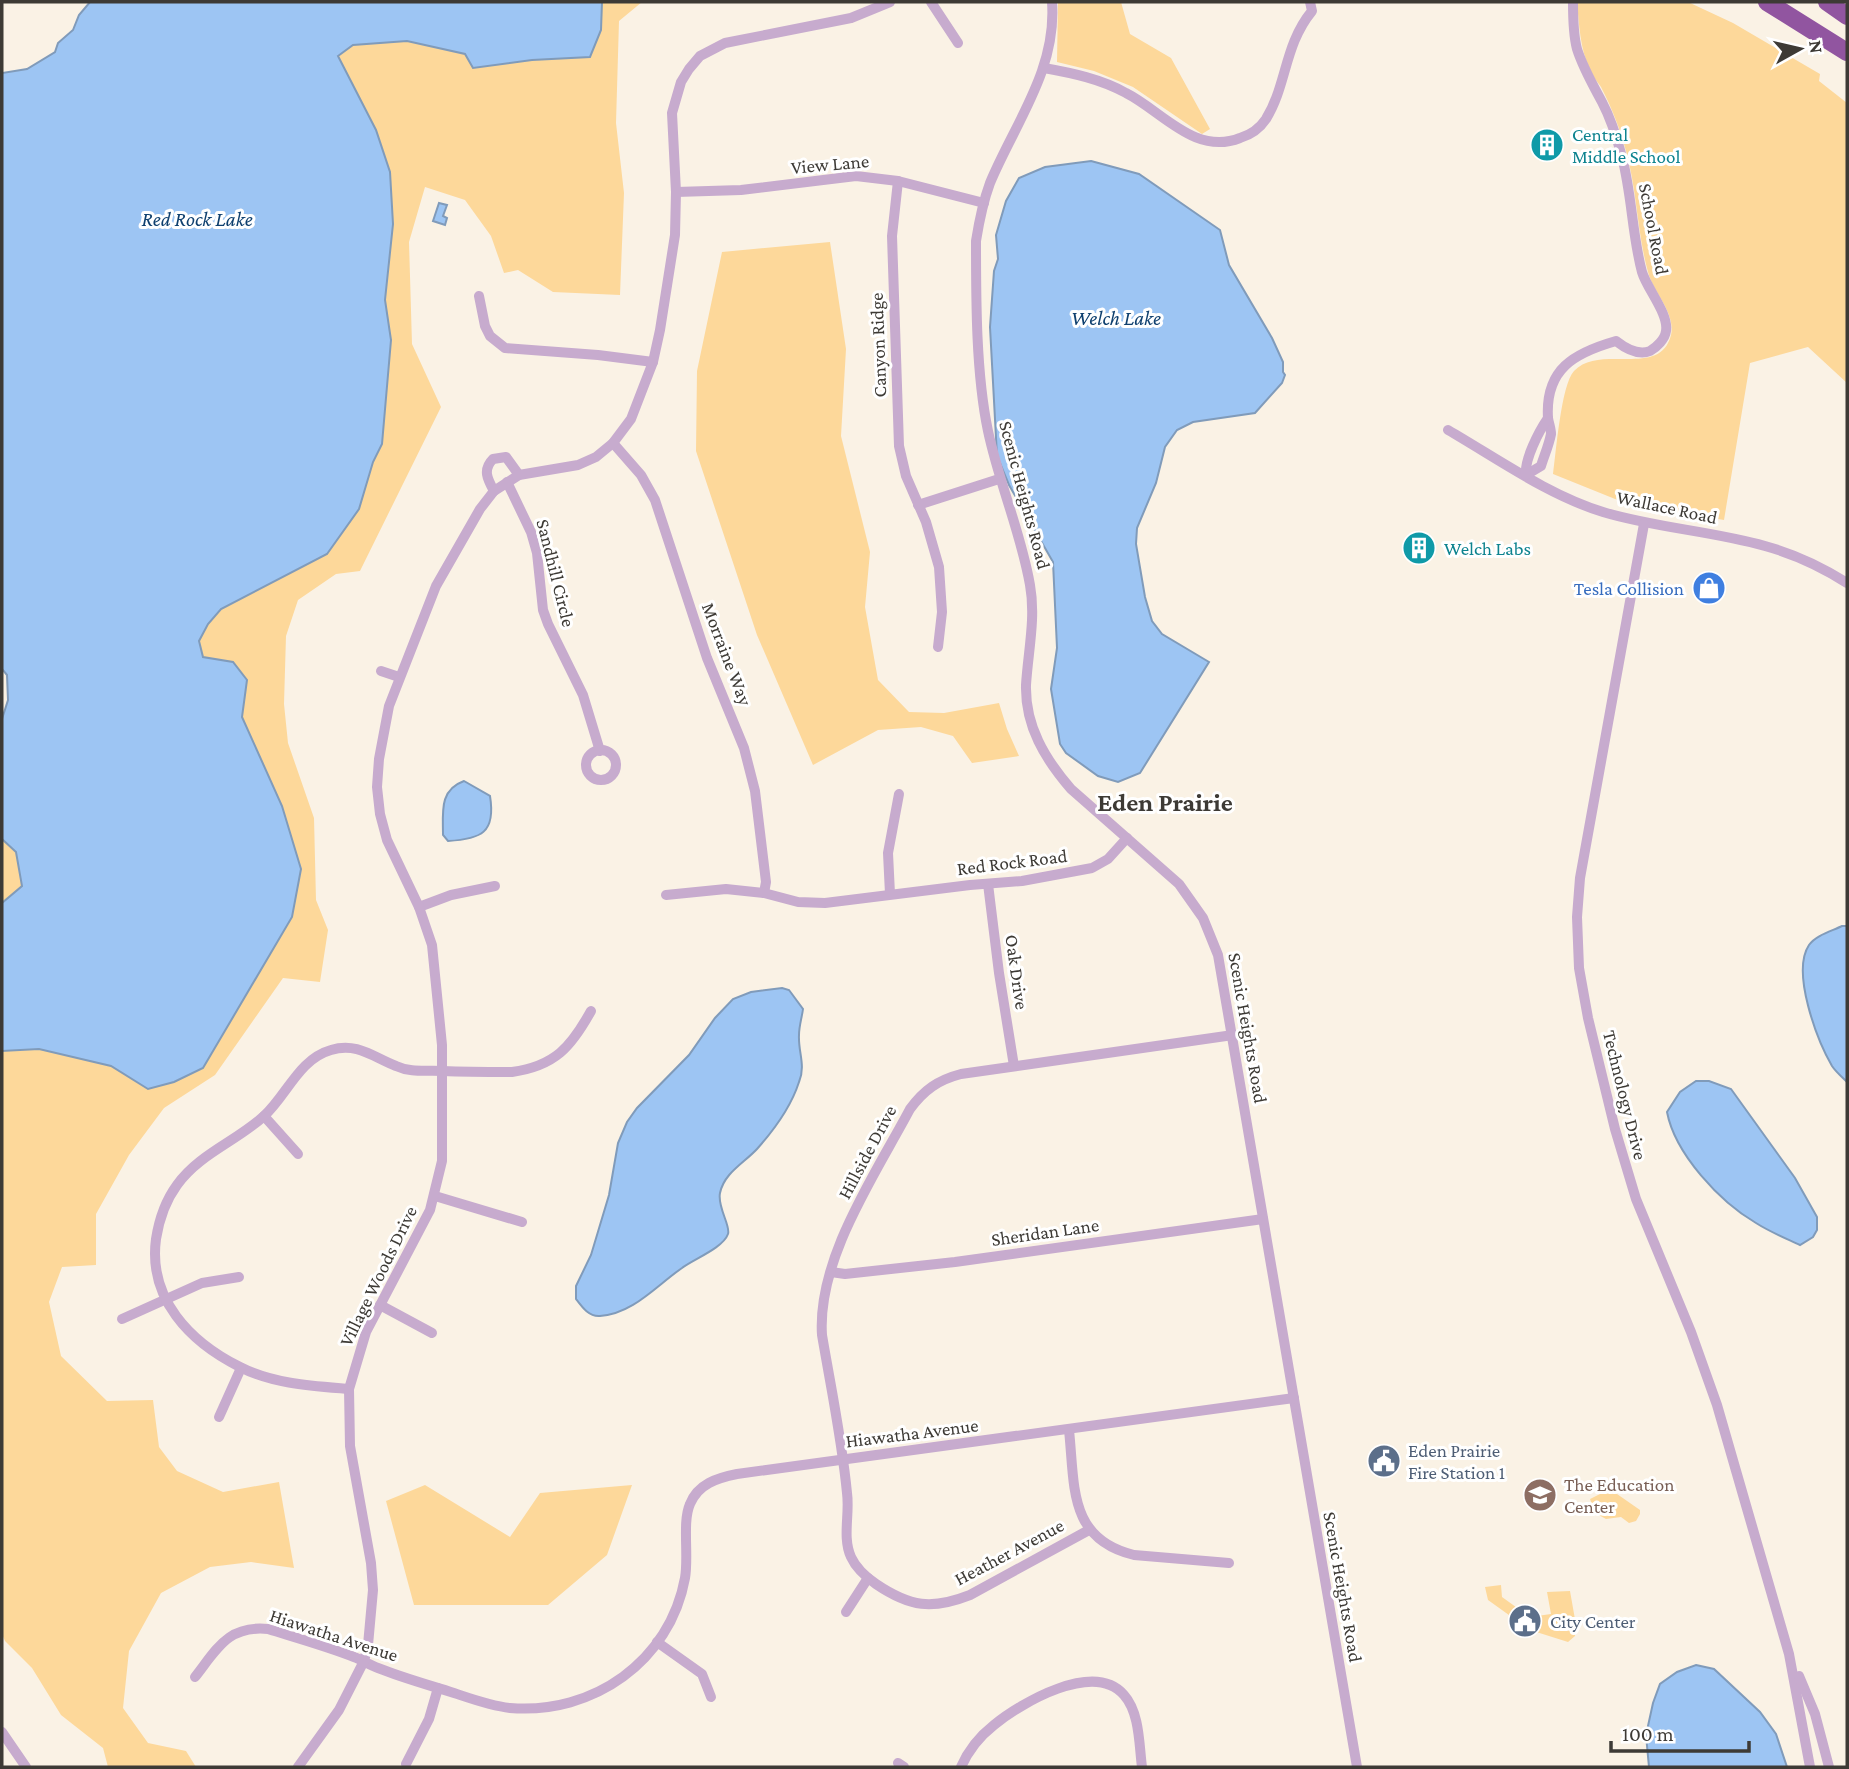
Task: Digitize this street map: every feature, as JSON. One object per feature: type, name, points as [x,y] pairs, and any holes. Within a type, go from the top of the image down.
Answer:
[{"type":"highway","points":[[1767,2],[1847,52]]},
{"type":"highway","points":[[1827,2],[1847,16]]},
{"type":"street","name":"Village Woods Drive","points":[[298,1767],[339,1710],[364,1661],[372,1618],[373,1590],[350,1446],[349,1389],[359,1352],[380,1304],[423,1225],[435,1196],[442,1161],[441,1026],[432,945],[419,907],[387,841],[377,787],[382,732],[399,677],[436,586],[480,509],[494,492],[519,475],[578,465],[596,457],[613,443],[631,419],[653,362],[675,235],[677,192],[673,113],[681,82],[695,62],[711,49],[737,39],[851,18],[890,2]]},
{"type":"street","points":[[931,2],[958,43]]},
{"type":"street","name":"Scenic Heights Road","points":[[1052,2],[1051,35],[1044,68],[990,183],[979,220],[976,251],[981,375],[988,431],[1030,586],[1032,618],[1026,684],[1027,703],[1044,756],[1071,789],[1179,884],[1203,918],[1218,955],[1357,1767]]},
{"type":"street","points":[[1044,68],[1088,78],[1125,92],[1200,140],[1226,143],[1250,134],[1265,121],[1291,46],[1311,12],[1310,2]]},
{"type":"street","name":"School Road","points":[[1526,475],[1541,466],[1551,432],[1548,418],[1550,396],[1557,374],[1567,362],[1596,346],[1616,341],[1625,348],[1642,353],[1650,351],[1663,339],[1667,329],[1664,316],[1642,271],[1625,169],[1610,118],[1582,64],[1576,46],[1573,2]]},
{"type":"street","points":[[685,55],[695,62]]},
{"type":"street","name":"View Lane","points":[[677,192],[741,190],[856,176],[898,181],[984,203]]},
{"type":"street","name":"Canyon Ridge","points":[[898,181],[892,236],[898,430],[906,476],[933,544],[939,567],[942,612],[938,647]]},
{"type":"street","points":[[479,296],[485,327],[490,336],[505,348],[653,362]]},
{"type":"street","name":"Wallace Road","points":[[1448,430],[1526,475],[1600,511],[1644,524],[1765,546],[1830,572],[1847,583]]},
{"type":"street","name":"Morraine Way","points":[[613,443],[641,475],[655,500],[707,658],[744,748],[755,791],[766,882],[764,893]]},
{"type":"street","points":[[494,492],[486,474],[493,459],[506,457],[519,475]]},
{"type":"street","points":[[918,505],[999,479]]},
{"type":"street","name":"Sandhill Circle","points":[[507,482],[531,532],[548,624],[583,695],[600,751]]},
{"type":"street","name":"Technology Drive","points":[[1644,524],[1580,878],[1577,917],[1579,968],[1588,1018],[1628,1174],[1702,1361],[1789,1654],[1810,1767]]},
{"type":"street","points":[[381,671],[399,677]]},
{"type":"street","points":[[890,894],[888,853],[899,794]]},
{"type":"street","name":"Red Rock Road","points":[[666,895],[726,889],[764,893],[798,902],[825,903],[1042,878],[1092,868],[1108,859],[1127,838]]},
{"type":"street","name":"Oak Drive","points":[[988,884],[1014,1066]]},
{"type":"street","points":[[419,907],[451,895],[495,886]]},
{"type":"street","points":[[349,1389],[283,1381],[242,1368],[192,1336],[160,1289],[156,1268],[158,1226],[176,1186],[188,1171],[205,1157],[264,1116],[303,1067],[330,1050],[358,1048],[405,1070],[512,1072],[540,1066],[565,1049],[576,1038],[592,1011]]},
{"type":"street","name":"Hillside Drive","points":[[844,1459],[821,1316],[822,1300],[850,1223],[919,1096],[947,1077],[1233,1035]]},
{"type":"street","points":[[264,1116],[298,1154]]},
{"type":"street","points":[[435,1196],[522,1222]]},
{"type":"street","name":"Sheridan Lane","points":[[831,1272],[845,1274],[955,1262],[1263,1219]]},
{"type":"street","points":[[122,1318],[202,1283],[239,1277]]},
{"type":"street","points":[[380,1304],[432,1333]]},
{"type":"street","points":[[219,1417],[242,1368]]},
{"type":"street","name":"Hiawatha Avenue","points":[[195,1677],[223,1641],[234,1633],[256,1628],[268,1629],[439,1688],[508,1707],[540,1708],[571,1703],[595,1695],[636,1667],[667,1627],[681,1592],[688,1554],[689,1505],[710,1481],[737,1474],[1293,1398]]},
{"type":"street","points":[[1069,1430],[1079,1512],[1089,1530],[1104,1544],[1134,1555],[1229,1563]]},
{"type":"street","name":"Heather Avenue","points":[[844,1459],[851,1557],[868,1578],[902,1600],[936,1605],[954,1602],[1089,1530]]},
{"type":"street","points":[[846,1612],[868,1578]]},
{"type":"street","points":[[657,1642],[702,1674],[711,1697]]},
{"type":"street","name":"Technology Drive","points":[[1789,1654],[1815,1714],[1829,1767]]},
{"type":"street","points":[[961,1767],[977,1741],[1002,1719],[1065,1686],[1087,1681],[1112,1686],[1123,1694],[1130,1704],[1135,1717],[1142,1767]]},
{"type":"street","points":[[406,1765],[429,1719],[439,1688]]},
{"type":"street","points":[[2,1732],[26,1767]]},
{"type":"shaded area","points":[[602,2],[642,2],[619,21],[616,123],[624,193],[620,295],[553,292],[518,270],[504,273],[491,236],[465,200],[425,187],[409,242],[412,344],[441,407],[360,571],[336,574],[298,600],[286,636],[284,704],[288,743],[314,818],[316,900],[328,930],[320,982],[283,978],[215,1075],[164,1108],[129,1155],[96,1214],[96,1265],[62,1267],[49,1302],[61,1356],[107,1401],[153,1400],[159,1447],[177,1471],[223,1492],[279,1482],[294,1568],[251,1562],[210,1567],[161,1593],[129,1651],[123,1708],[148,1743],[186,1751],[196,1767],[108,1767],[103,1748],[61,1715],[32,1668],[5,1641],[2,1634],[2,1051],[39,1049],[111,1066],[148,1089],[282,806],[242,717],[247,680],[233,662],[203,657],[199,641],[208,624],[221,609],[327,554],[359,509],[373,462],[382,444],[391,340],[385,300],[393,224],[390,172],[376,130],[337,56],[353,45],[407,41],[465,54],[532,60],[590,57],[601,30]]},
{"type":"shaded area","points":[[1058,2],[1121,2],[1130,34],[1171,58],[1210,129],[1202,134],[1133,87],[1094,71],[1057,62]]},
{"type":"shaded area","points":[[1577,2],[1688,2],[1733,23],[1820,74],[1819,81],[1847,103],[1847,383],[1808,347],[1750,363],[1724,520],[1625,503],[1553,474],[1562,404],[1574,371],[1585,363],[1599,360],[1655,355],[1665,348],[1672,327],[1648,272],[1630,166],[1609,103],[1592,74],[1584,53]]},
{"type":"shaded area","points":[[830,242],[846,349],[841,436],[870,552],[865,607],[878,680],[909,712],[944,713],[999,703],[1019,756],[972,763],[953,736],[921,727],[878,730],[813,765],[757,635],[696,451],[697,371],[722,252]]},
{"type":"shaded area","points":[[2,839],[16,852],[22,886],[2,903]]},
{"type":"shaded area","points":[[425,1485],[510,1537],[540,1493],[632,1485],[607,1555],[548,1605],[414,1605],[386,1501]]},
{"type":"shaded area","points":[[1602,1493],[1617,1494],[1640,1510],[1636,1521],[1629,1523],[1621,1517],[1606,1519],[1595,1513],[1590,1499]]},
{"type":"shaded area","points":[[1501,1585],[1502,1597],[1530,1617],[1551,1614],[1547,1592],[1570,1591],[1576,1625],[1575,1636],[1568,1642],[1530,1630],[1488,1600],[1485,1587]]},
{"type":"water","name":"Red Rock Lake","points":[[90,2],[602,2],[601,30],[590,57],[532,60],[473,68],[465,54],[407,41],[353,45],[338,56],[376,130],[390,172],[393,224],[385,300],[391,340],[382,444],[373,462],[359,509],[327,554],[221,609],[208,624],[199,641],[203,657],[233,662],[247,680],[242,717],[282,806],[301,869],[292,917],[203,1068],[174,1082],[148,1089],[111,1066],[39,1049],[2,1051],[2,903],[22,886],[16,852],[2,839],[2,719],[8,700],[7,675],[2,669],[2,73],[27,69],[55,52],[58,43],[73,30],[79,15]]},
{"type":"water","name":"Welch Lake","points":[[1091,161],[1139,174],[1220,230],[1229,265],[1272,338],[1283,362],[1285,375],[1282,383],[1255,413],[1193,422],[1177,430],[1165,447],[1156,483],[1137,528],[1136,544],[1145,597],[1152,621],[1162,634],[1209,662],[1140,773],[1118,782],[1098,776],[1066,753],[1060,744],[1051,689],[1057,648],[1053,562],[1009,485],[997,456],[990,327],[994,271],[998,259],[996,235],[1006,201],[1019,178],[1045,167]]},
{"type":"water","points":[[439,203],[447,205],[443,216],[447,218],[445,225],[433,221]]},
{"type":"water","points":[[464,781],[490,796],[491,818],[484,832],[477,836],[448,841],[443,835],[444,803],[450,790]]},
{"type":"water","points":[[1847,926],[1847,1082],[1832,1066],[1813,1023],[1803,972],[1804,957],[1809,945],[1820,936]]},
{"type":"water","points":[[782,988],[789,990],[803,1009],[799,1028],[801,1076],[787,1109],[776,1126],[722,1186],[720,1204],[728,1234],[714,1249],[682,1268],[634,1304],[612,1314],[596,1316],[589,1313],[576,1299],[576,1286],[591,1255],[609,1195],[618,1143],[627,1122],[637,1108],[689,1055],[715,1018],[733,999],[751,992]]},
{"type":"water","points":[[1696,1081],[1709,1081],[1731,1089],[1795,1178],[1817,1217],[1817,1230],[1813,1237],[1800,1245],[1756,1223],[1714,1190],[1689,1160],[1679,1144],[1667,1112],[1680,1092]]},
{"type":"water","points":[[1696,1665],[1714,1669],[1760,1712],[1776,1734],[1787,1767],[1649,1767],[1646,1735],[1660,1684],[1677,1672]]},
{"type":"place","name":"Central Middle School","points":[[1547,145]]},
{"type":"place","name":"Welch Labs","points":[[1419,548]]},
{"type":"place","name":"Tesla Collision","points":[[1709,588]]},
{"type":"place","name":"Eden Prairie Fire Station 1","points":[[1384,1461]]},
{"type":"place","name":"The Education Center","points":[[1540,1495]]},
{"type":"place","name":"City Center","points":[[1525,1621]]},
{"type":"district","name":"Eden Prairie","points":[[1165,802]]}]
